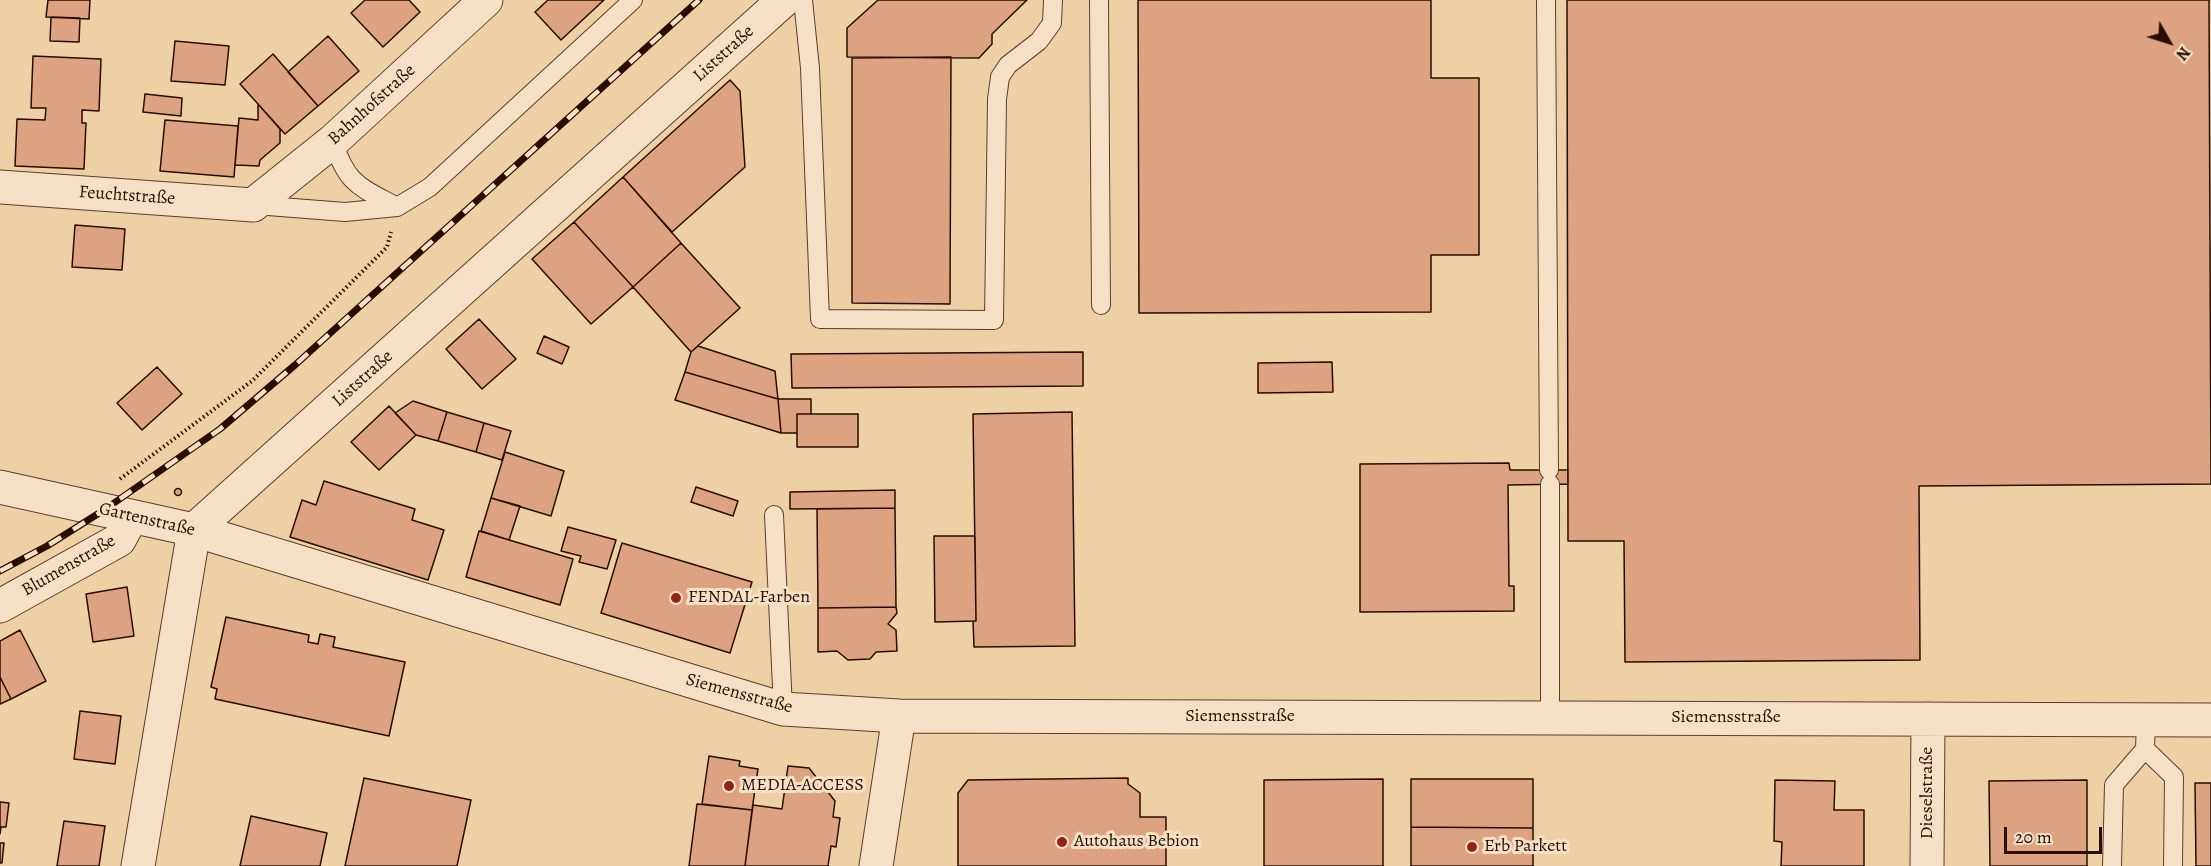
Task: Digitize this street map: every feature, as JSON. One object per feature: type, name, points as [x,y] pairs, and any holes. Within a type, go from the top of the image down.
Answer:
[{"type":"street","name":"Bahnhofstraße","points":[[253,205],[333,141],[486,0]]},
{"type":"street","name":"Liststraße","points":[[194,530],[784,0]]},
{"type":"street","name":"Feuchtstraße","points":[[0,187],[253,205]]},
{"type":"street","name":"Gartenstraße","points":[[0,487],[131,518],[194,530],[292,560]]},
{"type":"street","name":"Blumenstraße","points":[[0,606],[119,540],[131,518]]},
{"type":"street","points":[[138,866],[194,530]]},
{"type":"street","name":"Siemensstraße","points":[[292,560],[783,709],[899,716],[1928,719],[2145,734],[2211,720]]},
{"type":"street","points":[[876,866],[899,716]]},
{"type":"street","name":"Dieselstraße","points":[[1927,866],[1928,719]]},
{"type":"lane","points":[[253,205],[345,212],[397,207],[430,187],[633,0]]},
{"type":"lane","points":[[804,0],[810,68],[820,319],[971,320],[994,320],[997,99],[1000,77],[1008,66],[1039,41],[1052,23],[1053,0]]},
{"type":"lane","points":[[1099,0],[1101,305]]},
{"type":"lane","points":[[1545,0],[1550,718]]},
{"type":"lane","points":[[333,141],[339,162],[352,183],[397,207]]},
{"type":"lane","points":[[774,515],[783,709]]},
{"type":"lane","points":[[2112,866],[2114,785],[2145,734],[2174,777],[2173,866]]},
{"type":"path","points":[[83,506],[252,381],[387,247],[397,207]]},
{"type":"building","points":[[48,0],[90,0],[89,19],[46,17]]},
{"type":"building","points":[[365,0],[409,0],[420,12],[383,47],[351,13]]},
{"type":"building","points":[[548,0],[604,0],[561,40],[535,12]]},
{"type":"building","points":[[878,0],[1027,0],[992,34],[992,44],[979,58],[847,57],[847,28]]},
{"type":"building","points":[[1138,0],[1431,0],[1431,78],[1479,78],[1479,255],[1431,255],[1431,312],[1139,313]]},
{"type":"building","points":[[1567,0],[2209,0],[2211,484],[1919,486],[1920,660],[1625,662],[1624,541],[1568,541]]},
{"type":"building","points":[[51,17],[80,18],[79,42],[50,41]]},
{"type":"building","points":[[328,36],[359,71],[318,106],[288,72]]},
{"type":"building","points":[[175,41],[229,46],[225,85],[171,81]]},
{"type":"building","points":[[273,54],[318,106],[285,134],[240,84]]},
{"type":"building","points":[[33,56],[101,59],[99,111],[82,110],[82,123],[86,123],[84,169],[15,166],[17,119],[45,120],[46,108],[31,108]]},
{"type":"building","points":[[951,57],[950,304],[852,303],[852,58]]},
{"type":"building","points":[[730,80],[740,91],[745,167],[672,232],[623,177]]},
{"type":"building","points":[[145,94],[182,98],[181,116],[143,112]]},
{"type":"building","points":[[258,104],[280,129],[280,143],[260,160],[259,166],[235,165],[239,118],[258,120]]},
{"type":"building","points":[[165,120],[238,126],[234,177],[160,171]]},
{"type":"building","points":[[623,177],[681,243],[633,287],[574,222]]},
{"type":"building","points":[[574,222],[633,287],[591,324],[532,259]]},
{"type":"building","points":[[75,225],[125,229],[122,270],[72,267]]},
{"type":"building","points":[[681,243],[740,308],[691,352],[633,287]]},
{"type":"building","points":[[479,319],[516,359],[482,389],[446,349]]},
{"type":"building","points":[[544,336],[569,347],[562,364],[537,353]]},
{"type":"building","points":[[698,346],[775,371],[778,399],[685,372],[691,352]]},
{"type":"building","points":[[1083,352],[1083,386],[792,388],[791,354]]},
{"type":"building","points":[[1332,362],[1333,392],[1258,393],[1258,363]]},
{"type":"building","points":[[157,367],[182,394],[142,430],[117,403]]},
{"type":"building","points":[[685,372],[778,399],[781,433],[675,400]]},
{"type":"building","points":[[778,399],[811,399],[811,414],[797,414],[797,433],[781,433]]},
{"type":"building","points":[[413,401],[447,412],[438,441],[416,435],[395,413]]},
{"type":"building","points":[[389,406],[416,435],[379,470],[351,442]]},
{"type":"building","points":[[447,412],[484,423],[476,452],[438,441]]},
{"type":"building","points":[[1072,412],[1075,646],[974,647],[973,621],[976,621],[973,414]]},
{"type":"building","points":[[797,414],[858,414],[858,447],[797,447]]},
{"type":"building","points":[[484,423],[511,431],[502,460],[476,452]]},
{"type":"building","points":[[505,452],[564,471],[551,516],[491,498]]},
{"type":"building","points":[[1509,463],[1510,470],[1568,470],[1568,484],[1508,485],[1509,586],[1514,586],[1514,611],[1360,612],[1360,464]]},
{"type":"building","points":[[324,481],[415,509],[412,520],[444,530],[428,580],[290,537],[302,500],[316,505]]},
{"type":"building","points":[[696,487],[738,501],[733,516],[691,502]]},
{"type":"building","points":[[178,488],[182,492],[178,496],[174,492]]},
{"type":"building","points":[[895,490],[895,508],[790,509],[790,492]]},
{"type":"building","points":[[491,498],[520,506],[509,540],[481,531]]},
{"type":"building","points":[[895,508],[896,607],[818,608],[817,509]]},
{"type":"building","points":[[568,527],[616,540],[607,569],[579,562],[581,556],[561,551]]},
{"type":"building","points":[[479,531],[573,559],[560,605],[466,577]]},
{"type":"building","points":[[934,536],[975,536],[976,621],[935,622]]},
{"type":"building","name":"FENDAL-Farben","points":[[622,543],[752,582],[730,653],[601,613]]},
{"type":"building","points":[[127,587],[134,636],[93,642],[86,594]]},
{"type":"building","points":[[896,607],[897,613],[888,624],[896,630],[897,651],[876,652],[870,659],[848,660],[837,651],[818,652],[818,608]]},
{"type":"building","points":[[226,617],[309,635],[308,642],[318,644],[320,634],[335,637],[333,647],[405,662],[389,736],[215,699],[217,689],[211,687]]},
{"type":"building","points":[[20,630],[46,681],[11,699],[0,677],[0,641]]},
{"type":"building","points":[[0,677],[11,699],[0,704]]},
{"type":"building","points":[[80,711],[121,716],[115,764],[74,759]]},
{"type":"building","points":[[709,756],[740,761],[739,766],[758,769],[752,810],[702,804]]},
{"type":"building","points":[[788,766],[809,768],[835,801],[833,817],[840,818],[836,847],[831,846],[828,866],[745,866],[753,805],[782,809]]},
{"type":"building","points":[[364,778],[471,800],[457,866],[345,866]]},
{"type":"building","name":"Autohaus Bebion","points":[[1128,778],[1128,784],[1140,793],[1140,817],[1166,817],[1166,866],[958,866],[958,793],[968,780]]},
{"type":"building","points":[[1383,779],[1383,866],[1264,866],[1264,780]]},
{"type":"building","points":[[1411,779],[1533,779],[1533,828],[1411,827]]},
{"type":"building","points":[[1775,780],[1835,781],[1834,810],[1864,810],[1864,866],[1781,866],[1782,842],[1774,841]]},
{"type":"building","points":[[2087,780],[2087,866],[1990,866],[1989,781]]},
{"type":"building","points":[[2195,783],[2211,783],[2211,866],[2196,866]]},
{"type":"building","points":[[0,802],[9,803],[6,827],[1,827],[0,834]]},
{"type":"building","points":[[697,804],[752,810],[745,866],[689,866]]},
{"type":"building","points":[[251,816],[327,833],[320,866],[240,866]]},
{"type":"building","points":[[64,821],[105,826],[99,866],[57,866]]},
{"type":"building","name":"Erb Parkett","points":[[1411,827],[1533,828],[1533,866],[1411,866]]},
{"type":"building","points":[[0,843],[4,843],[2,863],[0,863]]},
{"type":"railway","points":[[0,571],[47,546],[104,510],[220,429],[295,365],[699,0]]},
{"type":"place","name":"FENDAL-Farben","points":[[676,598]]},
{"type":"place","name":"MEDIA-ACCESS","points":[[729,786]]},
{"type":"place","name":"Autohaus Bebion","points":[[1062,842]]},
{"type":"place","name":"Erb Parkett","points":[[1472,847]]}]
